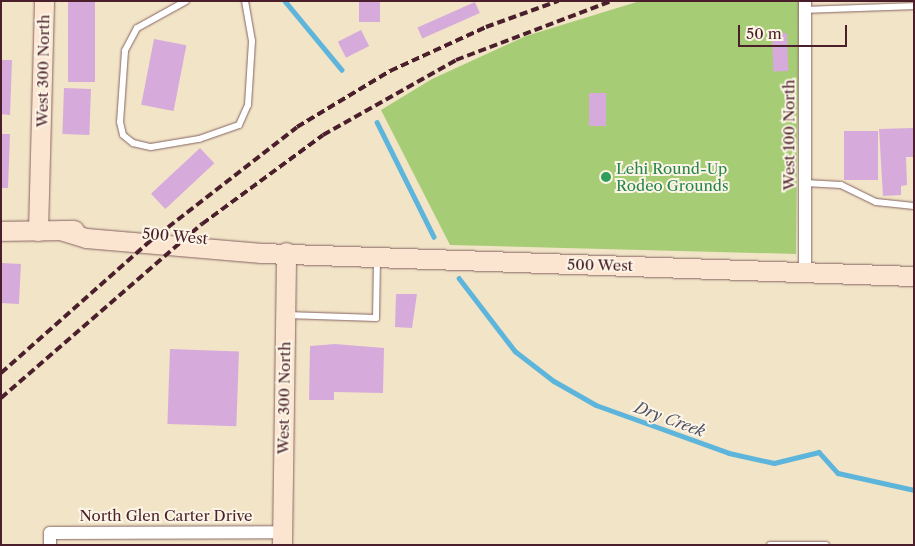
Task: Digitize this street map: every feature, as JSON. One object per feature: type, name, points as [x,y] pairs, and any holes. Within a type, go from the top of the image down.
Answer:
[{"type":"main road","name":"West 300 North","points":[[38,231],[44,1]]},
{"type":"main road","name":"500 West","points":[[1,231],[63,231],[86,238],[377,257],[805,269],[914,276]]},
{"type":"main road","name":"West 300 North","points":[[282,538],[286,252]]},
{"type":"street","name":"West 100 North","points":[[805,6],[805,269]]},
{"type":"street","name":"North Glen Carter Drive","points":[[50,539],[282,538]]},
{"type":"lane","points":[[186,1],[138,28],[126,51],[120,122],[123,135],[133,143],[151,147],[199,139],[239,125],[248,105],[252,41],[245,1]]},
{"type":"lane","points":[[805,6],[914,6]]},
{"type":"lane","points":[[805,183],[841,186],[876,202],[914,206]]},
{"type":"lane","points":[[285,314],[376,318],[377,257]]},
{"type":"lane","points":[[770,545],[826,545]]},
{"type":"green space","name":"Lehi Round-Up Rodeo Grounds","points":[[640,1],[799,1],[796,254],[450,245],[381,110],[432,79],[526,36]]},
{"type":"building","points":[[68,1],[95,1],[95,82],[68,82]]},
{"type":"building","points":[[359,1],[380,1],[380,22],[359,22]]},
{"type":"building","points":[[475,2],[480,13],[422,39],[417,28]]},
{"type":"building","points":[[361,30],[369,46],[346,58],[338,42]]},
{"type":"building","points":[[787,33],[788,71],[773,72],[772,34]]},
{"type":"building","points":[[154,39],[186,45],[174,111],[141,105]]},
{"type":"building","points":[[1,60],[12,60],[10,115],[1,114]]},
{"type":"building","points":[[64,88],[91,89],[89,135],[62,134]]},
{"type":"building","points":[[589,93],[606,93],[606,126],[589,126]]},
{"type":"building","points":[[914,128],[914,157],[906,157],[907,185],[901,186],[901,195],[883,196],[879,129]]},
{"type":"building","points":[[844,131],[878,131],[878,180],[844,180]]},
{"type":"building","points":[[1,134],[10,134],[8,188],[1,188]]},
{"type":"building","points":[[200,148],[214,163],[165,209],[151,194]]},
{"type":"building","points":[[1,263],[21,264],[19,304],[1,303]]},
{"type":"building","points":[[396,294],[417,294],[412,328],[395,327]]},
{"type":"building","points":[[335,344],[384,348],[383,393],[334,392],[334,400],[309,400],[310,346]]},
{"type":"building","points":[[170,349],[239,351],[236,426],[167,424]]},
{"type":"waterway","name":"Dry Creek","points":[[285,1],[342,70]]},
{"type":"waterway","name":"Dry Creek","points":[[377,122],[434,237]]},
{"type":"waterway","name":"Dry Creek","points":[[459,278],[515,351],[554,381],[596,405],[729,453],[774,463],[819,452],[838,473],[914,490]]},
{"type":"railway","points":[[1,373],[149,242],[297,127],[390,71],[486,27],[558,1]]},
{"type":"railway","points":[[1,398],[202,224],[323,135],[456,60],[611,1]]},
{"type":"place","name":"Lehi Round-Up Rodeo Grounds","points":[[606,177]]}]
